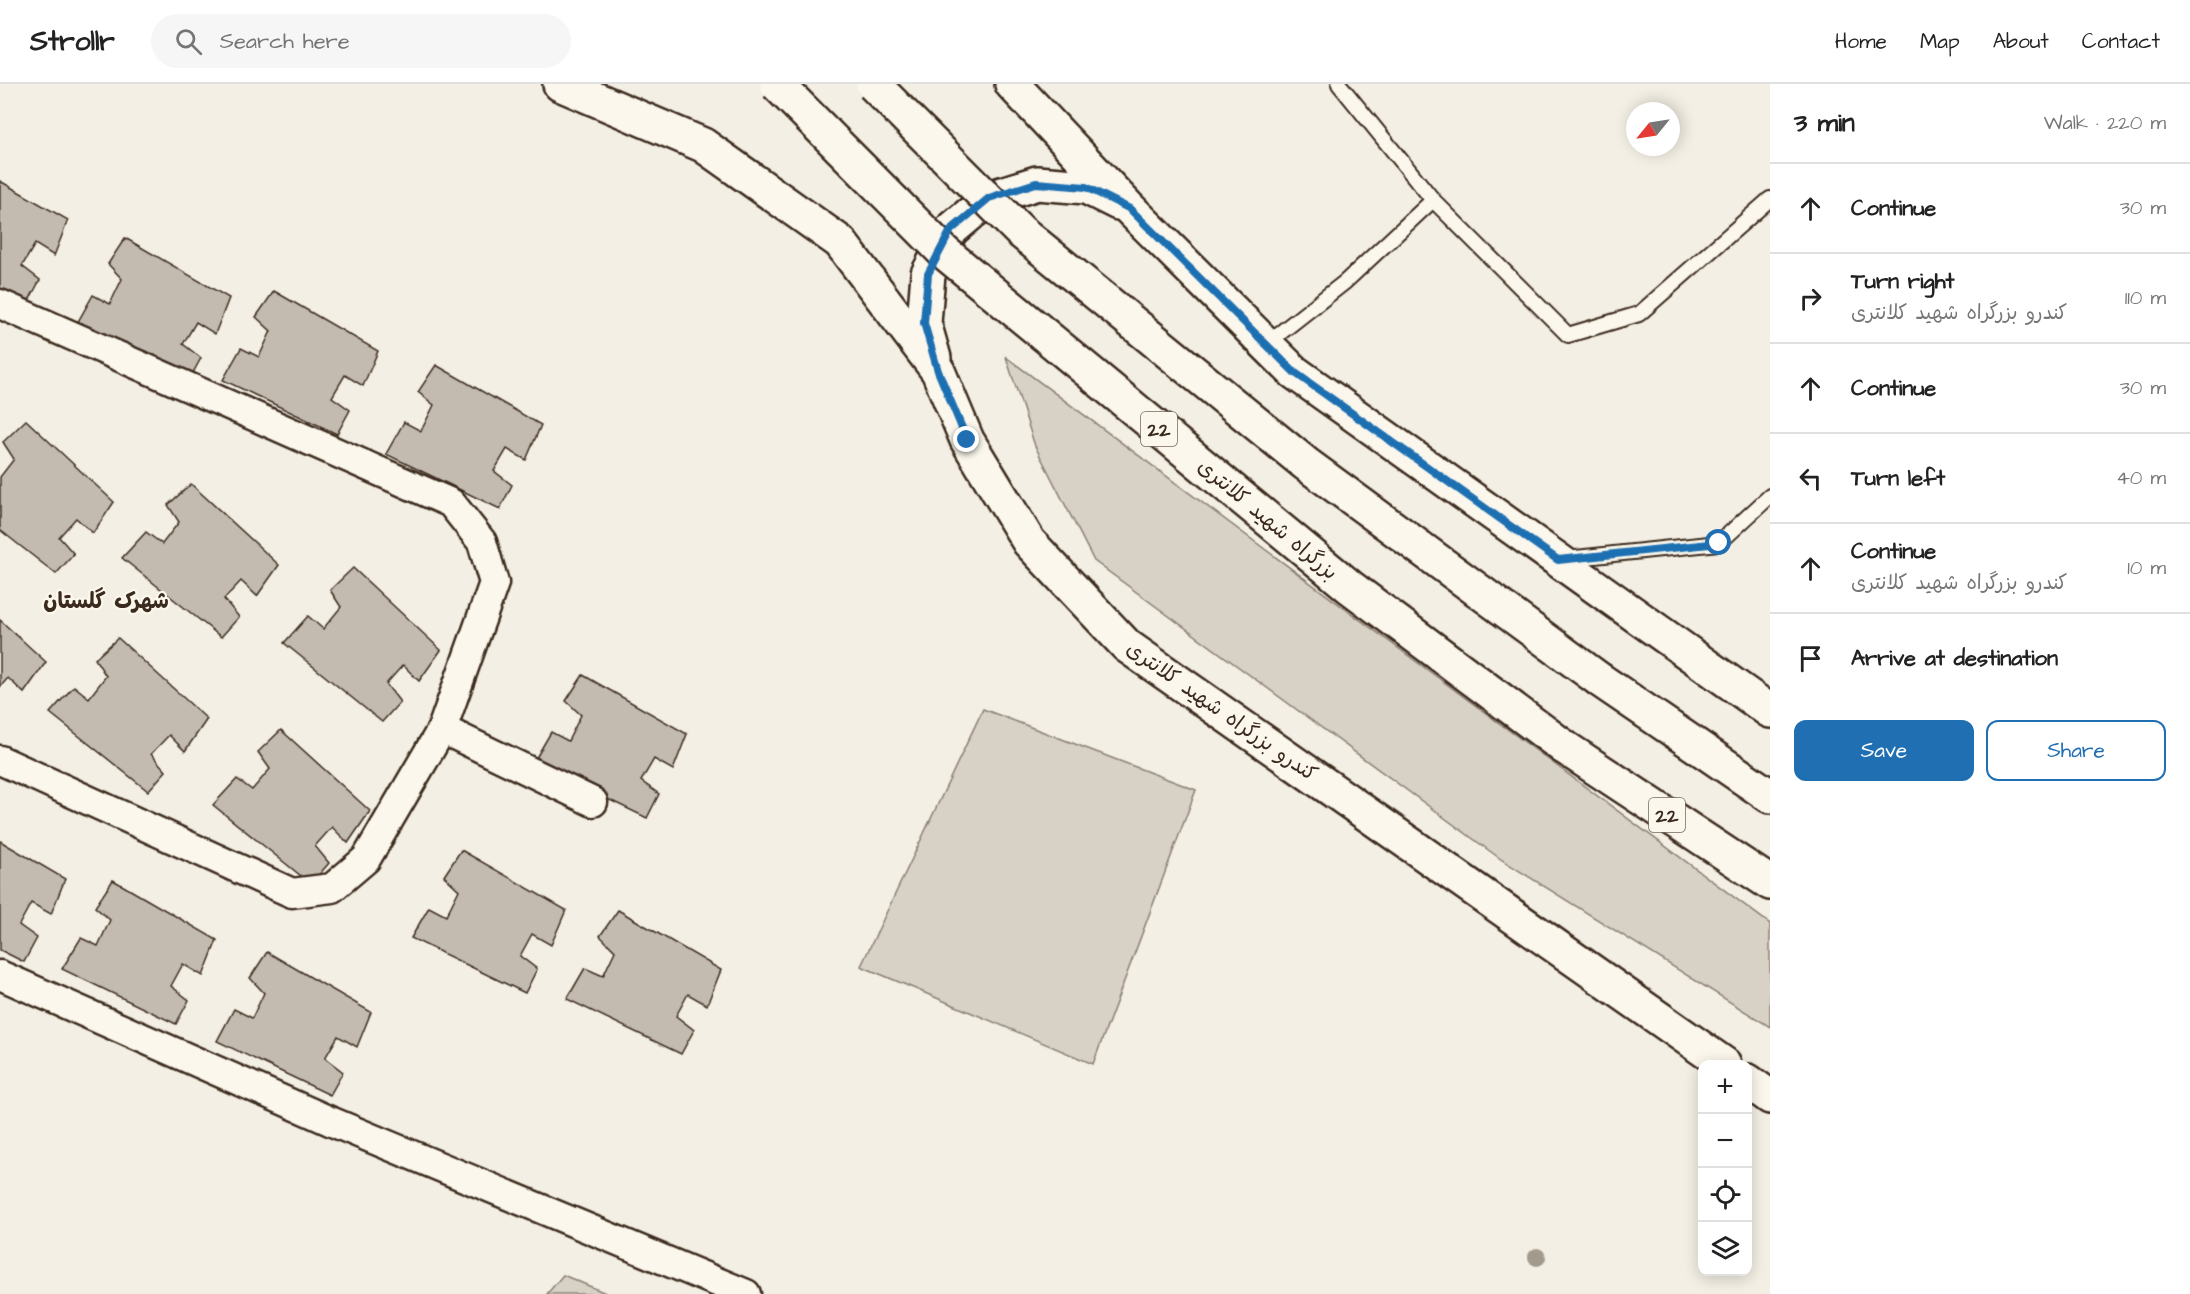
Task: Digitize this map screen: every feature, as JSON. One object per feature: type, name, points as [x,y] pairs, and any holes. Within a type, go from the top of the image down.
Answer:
[{"type":"main road","name":"کندرو بزرگراه شهید کلانتری","points":[[560,84],[703,146],[840,242],[938,371],[967,440],[1029,542],[1127,646],[1717,1060]]},
{"type":"main road","name":"بزرگراه شهید کلانتری","points":[[777,84],[944,252],[1350,587],[1564,747],[1770,883]]},
{"type":"main road","points":[[873,84],[1030,239],[1306,464],[1600,680],[1770,796]]},
{"type":"main road","points":[[1012,84],[1130,209],[1294,372],[1770,711]]},
{"type":"main road","points":[[938,371],[924,323],[928,274],[951,230],[989,198],[1036,183],[1086,187],[1130,209]]},
{"type":"main road","points":[[1752,1084],[1770,1097]]},
{"type":"street","points":[[0,304],[451,503],[482,542],[494,583],[442,729],[366,859],[332,888],[292,893],[0,760]]},
{"type":"street","points":[[442,729],[593,802]]},
{"type":"street","points":[[0,975],[330,1121],[746,1294]]},
{"type":"lane","points":[[1339,84],[1433,200],[1568,335],[1639,314],[1770,199]]},
{"type":"lane","points":[[1266,344],[1345,282],[1433,200]]},
{"type":"lane","points":[[1558,560],[1719,543],[1770,496]]},
{"type":"shaded area","points":[[1006,357],[1770,924],[1770,1027],[1502,860],[1094,561],[1035,446]]},
{"type":"shaded area","points":[[983,709],[1196,790],[1093,1064],[861,966]]},
{"type":"shaded area","points":[[563,1275],[608,1294],[547,1294]]},
{"type":"building","points":[[0,181],[68,220],[54,256],[35,244],[22,266],[40,280],[27,304],[0,291]]},
{"type":"building","points":[[125,238],[229,298],[215,334],[196,322],[183,344],[201,358],[188,382],[75,327],[93,295],[110,304],[122,279],[108,264]]},
{"type":"building","points":[[274,291],[378,351],[363,386],[345,375],[332,397],[350,410],[337,434],[223,380],[241,348],[259,357],[271,331],[256,317]]},
{"type":"building","points":[[436,365],[541,425],[526,460],[507,449],[494,471],[512,485],[500,509],[386,454],[404,422],[421,431],[434,405],[418,392]]},
{"type":"building","points":[[26,420],[114,502],[93,533],[76,518],[59,537],[74,554],[56,574],[0,530],[0,477],[14,459],[3,442]]},
{"type":"building","points":[[191,484],[279,565],[257,596],[241,581],[224,599],[239,617],[221,637],[122,558],[146,532],[162,544],[179,522],[168,505]]},
{"type":"building","points":[[353,568],[441,650],[419,681],[403,665],[386,684],[400,702],[382,722],[284,643],[308,616],[323,629],[341,607],[330,590]]},
{"type":"building","points":[[0,620],[46,662],[24,693],[8,678],[0,687]]},
{"type":"building","points":[[118,638],[207,719],[185,751],[169,735],[151,754],[166,771],[148,791],[50,713],[74,686],[89,698],[106,676],[95,659]]},
{"type":"building","points":[[583,675],[687,734],[673,770],[654,759],[641,781],[659,794],[647,818],[533,763],[551,732],[568,741],[581,715],[566,701]]},
{"type":"building","points":[[281,730],[370,811],[348,843],[332,827],[315,846],[329,863],[311,884],[213,805],[237,779],[252,790],[270,769],[258,752]]},
{"type":"building","points":[[0,841],[65,879],[51,914],[31,903],[19,925],[37,938],[24,962],[0,950]]},
{"type":"building","points":[[461,850],[566,910],[551,945],[532,934],[520,956],[537,969],[525,993],[411,938],[429,907],[446,916],[459,890],[444,876]]},
{"type":"building","points":[[113,880],[217,940],[203,976],[183,964],[171,986],[189,1000],[176,1024],[62,969],[81,938],[98,946],[110,920],[95,907]]},
{"type":"building","points":[[618,910],[721,970],[707,1005],[688,994],[676,1016],[694,1030],[681,1054],[567,999],[585,968],[603,976],[615,951],[600,936]]},
{"type":"building","points":[[267,952],[371,1012],[357,1047],[338,1036],[325,1058],[343,1072],[330,1095],[217,1041],[234,1009],[252,1018],[264,993],[250,978]]},
{"type":"district","name":"شهرک گلستان","points":[[106,600]]},
{"type":"route","points":[[967,440],[938,371],[924,323],[928,274],[951,230],[989,198],[1036,183],[1086,187],[1130,209],[1294,372],[1558,560],[1719,543]]}]
